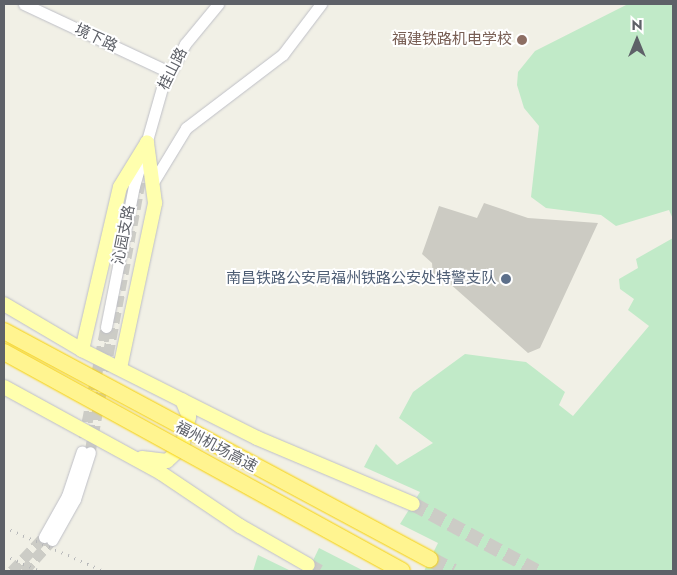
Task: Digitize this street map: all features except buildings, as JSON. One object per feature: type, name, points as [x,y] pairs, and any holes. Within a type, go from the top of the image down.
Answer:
[{"type":"highway","name":"福州机场高速","points":[[4,330],[430,559]]},
{"type":"highway","name":"福州机场高速","points":[[4,352],[402,571]]},
{"type":"main road","points":[[120,368],[155,203],[147,143]]},
{"type":"main road","points":[[82,350],[120,187],[147,143]]},
{"type":"main road","points":[[4,304],[82,350],[257,438],[413,504]]},
{"type":"main road","points":[[4,387],[124,452],[308,565]]},
{"type":"main road","points":[[124,452],[156,462],[176,455],[189,426],[182,400]]},
{"type":"street","name":"境下路","points":[[24,4],[169,72]]},
{"type":"street","name":"桂山路","points":[[147,143],[169,72],[191,36],[218,4]]},
{"type":"street","points":[[152,184],[186,128],[282,54],[321,4]]},
{"type":"street","name":"沁园支路","points":[[106,327],[134,186],[147,143]]},
{"type":"street","points":[[48,538],[86,451]]},
{"type":"green space","points":[[628,4],[673,4],[673,219],[669,210],[616,226],[601,215],[546,208],[531,197],[539,126],[524,108],[517,85],[518,72],[535,51]]},
{"type":"green space","points":[[673,238],[673,571],[424,571],[438,543],[400,524],[420,492],[364,467],[376,444],[397,465],[433,443],[399,418],[413,392],[465,354],[526,362],[565,392],[559,405],[573,416],[649,326],[628,310],[634,299],[620,289],[619,279],[638,268],[636,259]]},
{"type":"green space","points":[[319,548],[364,571],[308,571]]},
{"type":"green space","points":[[258,555],[291,571],[253,571]]},
{"type":"tunnel","points":[[90,452],[144,162]]},
{"type":"tunnel","points":[[84,438],[106,327]]},
{"type":"tunnel","points":[[413,504],[537,571]]},
{"type":"tunnel","points":[[12,571],[44,537]]},
{"type":"tunnel","points":[[24,571],[52,540]]},
{"type":"tunnel","points":[[430,559],[453,571]]},
{"type":"tunnel","points":[[308,565],[319,571]]},
{"type":"railway","points":[[4,527],[104,571]]},
{"type":"railway","points":[[4,555],[40,571]]},
{"type":"place","name":"福建铁路机电学校","points":[[522,40]]},
{"type":"place","name":"南昌铁路公安局福州铁路公安处特警支队","points":[[506,279]]}]
